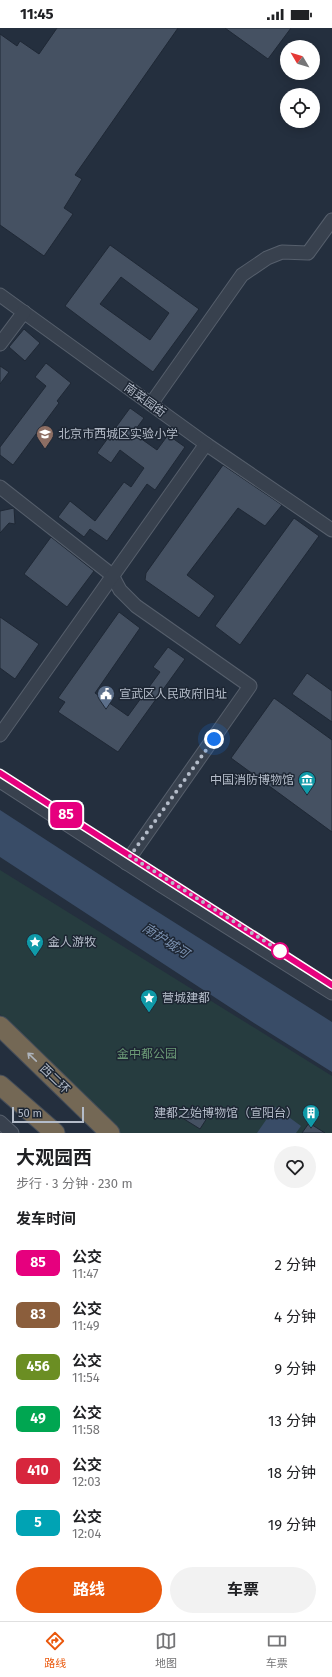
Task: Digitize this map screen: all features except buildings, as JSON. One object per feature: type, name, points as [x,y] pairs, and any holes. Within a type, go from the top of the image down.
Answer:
[{"type":"highway","name":"西二环","points":[[0,1026],[110,1133]]},
{"type":"highway","points":[[1,1086],[55,1133]]},
{"type":"street","points":[[151,404],[242,275],[267,258],[282,252],[308,254],[332,220]]},
{"type":"street","name":"南菜园街","points":[[0,295],[206,444],[332,530]]},
{"type":"street","points":[[0,344],[24,312]]},
{"type":"street","points":[[0,735],[206,444]]},
{"type":"street","points":[[0,488],[112,575],[120,590],[136,606],[250,686],[128,859]]},
{"type":"street","points":[[0,773],[332,993]]},
{"type":"street","points":[[0,781],[332,985]]},
{"type":"street","points":[[0,1122],[12,1133]]},
{"type":"green space","name":"金中都公园","points":[[0,870],[332,1076],[332,1133],[112,1133],[0,1014]]},
{"type":"water","name":"南护城河","points":[[0,810],[332,1022],[332,1072],[254,1023],[0,857]]},
{"type":"water","points":[[275,1107],[301,1126],[296,1133],[257,1133]]},
{"type":"bus line","name":"85","points":[[0,773],[332,985]]},
{"type":"place","name":"北京市西城区实验小学","points":[[45,449]]},
{"type":"place","name":"宣武区人民政府旧址","points":[[106,709]]},
{"type":"place","name":"中国消防博物馆","points":[[307,795]]},
{"type":"place","name":"金人游牧","points":[[35,957]]},
{"type":"place","name":"营城建都","points":[[149,1013]]},
{"type":"place","name":"建都之始博物馆（宣阳台）","points":[[311,1128]]},
{"type":"route","points":[[214,739],[130,856],[282,952],[280,951]]}]
